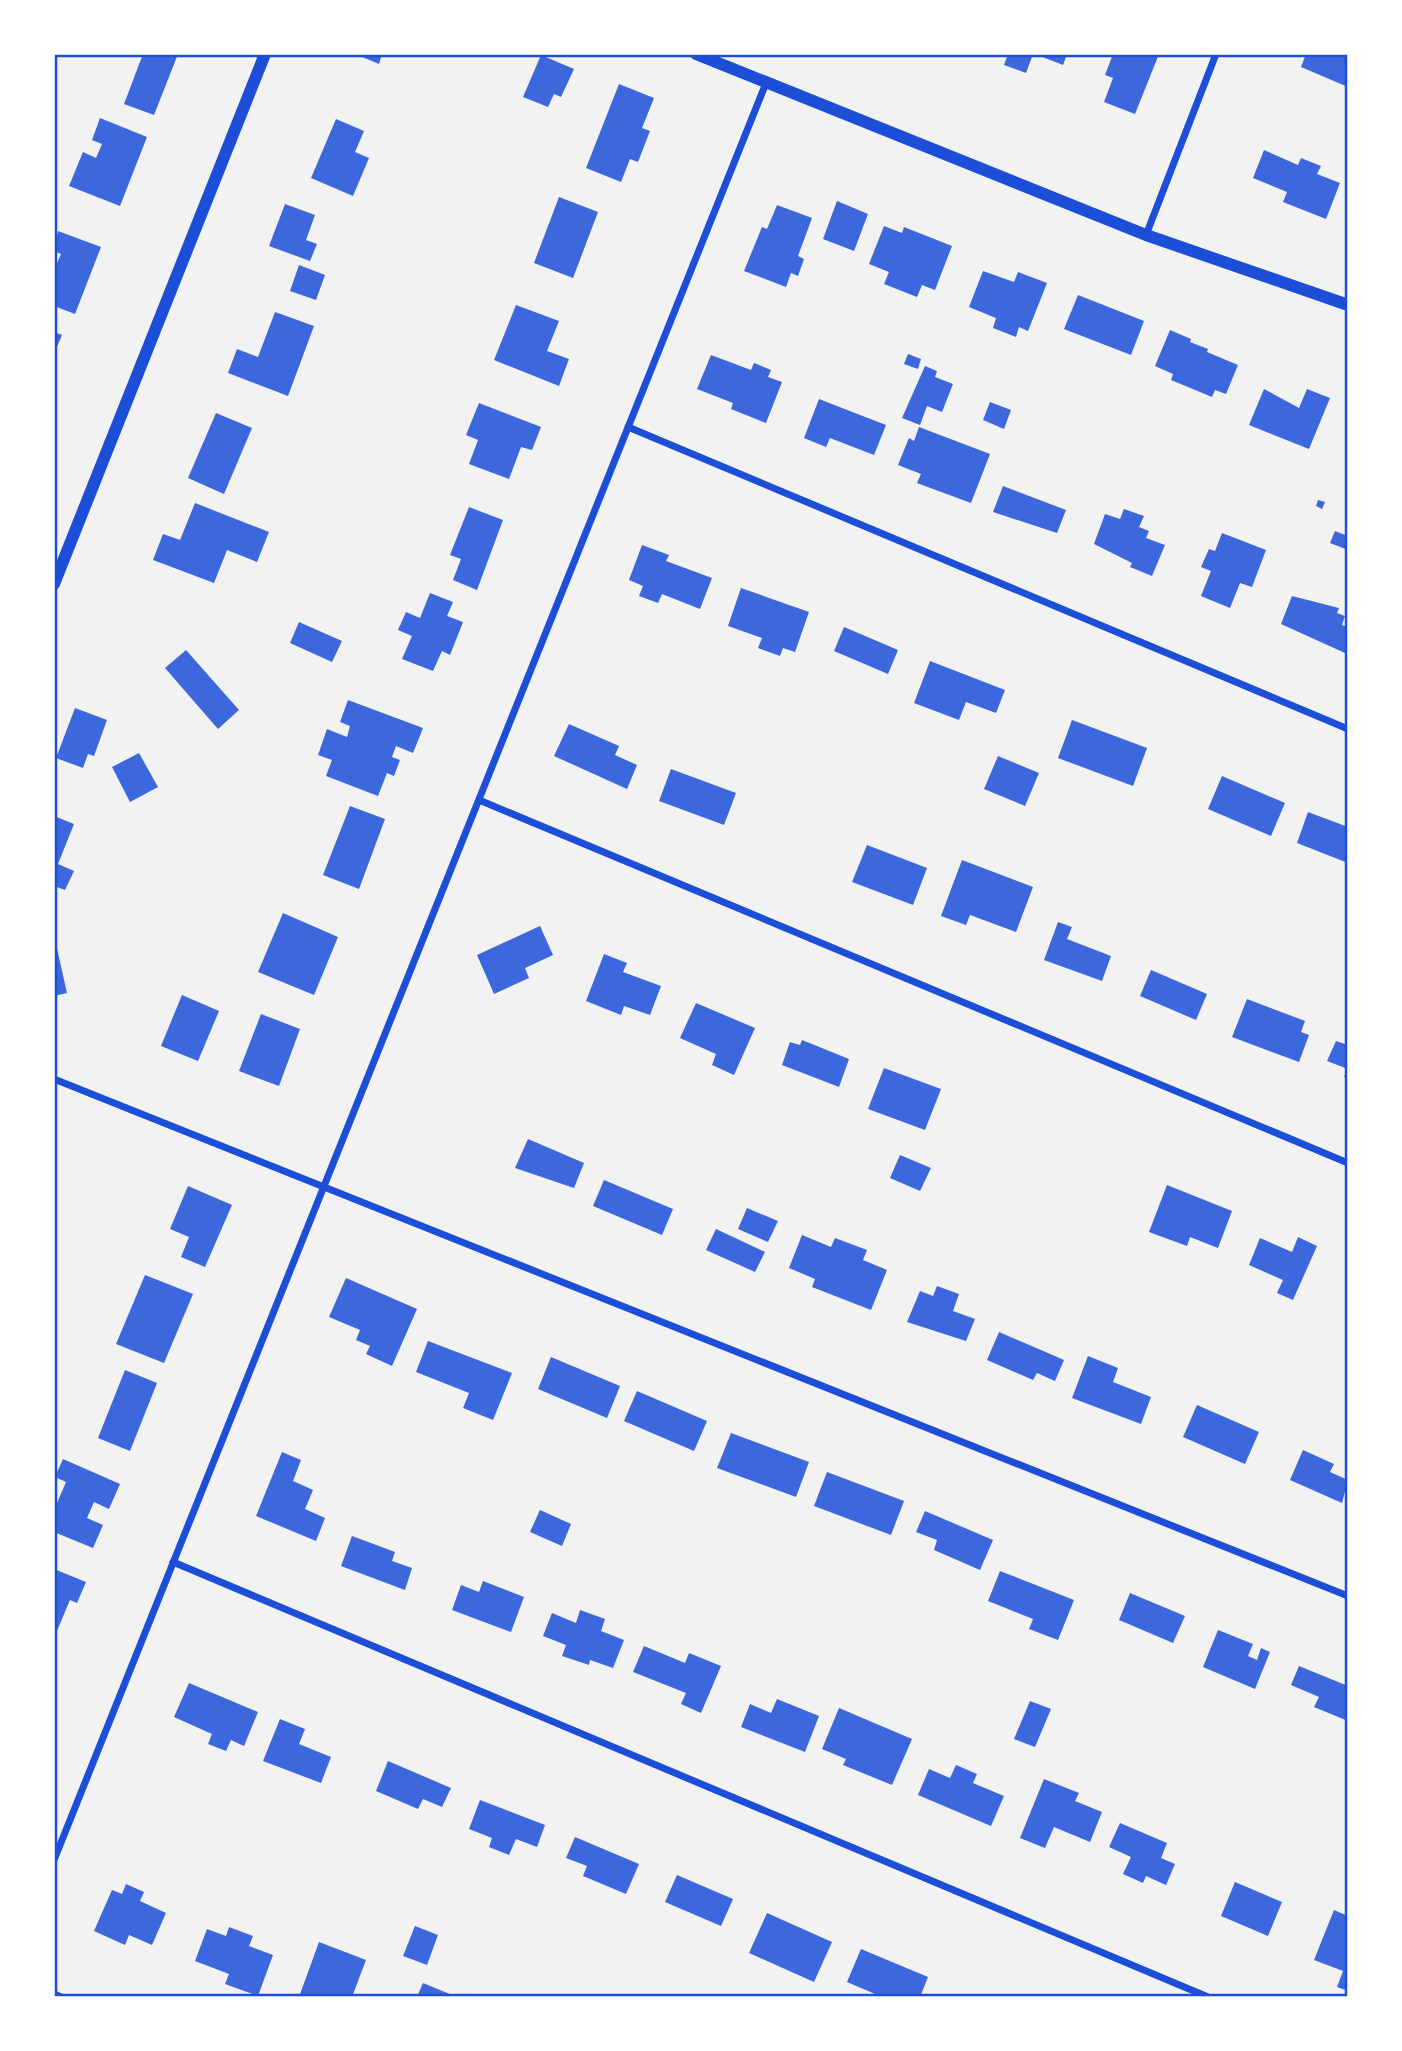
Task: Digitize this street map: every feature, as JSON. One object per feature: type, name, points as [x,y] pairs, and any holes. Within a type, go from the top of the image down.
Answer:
[{"type":"street","points":[[54,584],[265,54]]},
{"type":"street","points":[[696,54],[1146,235],[1348,305]]},
{"type":"street","points":[[1146,235],[1216,54]]},
{"type":"street","points":[[54,1860],[766,83]]},
{"type":"street","points":[[628,427],[1348,729]]},
{"type":"street","points":[[479,800],[1348,1163]]},
{"type":"street","points":[[54,1079],[323,1189],[1348,1596]]},
{"type":"street","points":[[173,1562],[1208,1997]]},
{"type":"street","points":[[54,1994],[61,1997]]},
{"type":"building","points":[[143,54],[178,54],[154,115],[124,104]]},
{"type":"building","points":[[355,54],[382,54],[379,64]]},
{"type":"building","points":[[1008,54],[1033,54],[1026,73],[1004,65]]},
{"type":"building","points":[[1035,54],[1067,54],[1063,65]]},
{"type":"building","points":[[1113,54],[1159,54],[1135,114],[1104,102],[1113,78],[1105,75]]},
{"type":"building","points":[[1306,54],[1348,54],[1348,87],[1301,67]]},
{"type":"building","points":[[541,55],[574,69],[561,97],[554,94],[548,107],[523,97]]},
{"type":"building","points":[[619,84],[654,98],[642,128],[650,131],[638,162],[630,159],[621,182],[586,168]]},
{"type":"building","points":[[100,118],[147,137],[120,206],[69,186],[83,152],[96,158],[102,144],[92,140]]},
{"type":"building","points":[[336,119],[364,131],[355,152],[369,158],[353,196],[311,178]]},
{"type":"building","points":[[1264,150],[1298,165],[1301,158],[1321,166],[1317,174],[1340,183],[1326,219],[1283,202],[1287,192],[1253,178]]},
{"type":"building","points":[[559,197],[598,212],[573,278],[534,263]]},
{"type":"building","points":[[837,201],[868,214],[854,251],[823,239]]},
{"type":"building","points":[[285,204],[315,215],[306,240],[317,244],[310,261],[269,246]]},
{"type":"building","points":[[777,205],[812,218],[798,256],[804,259],[798,276],[791,273],[786,287],[744,271],[762,227],[767,229]]},
{"type":"building","points":[[884,226],[902,233],[904,227],[952,246],[935,290],[922,285],[917,297],[884,284],[889,272],[869,264]]},
{"type":"building","points":[[58,231],[101,247],[75,314],[54,306],[54,270],[61,254],[54,251]]},
{"type":"building","points":[[299,265],[325,275],[316,300],[290,291]]},
{"type":"building","points":[[983,271],[1014,282],[1018,272],[1047,283],[1028,331],[1019,327],[1016,337],[993,328],[996,318],[969,307]]},
{"type":"building","points":[[1078,295],[1144,321],[1131,355],[1064,329]]},
{"type":"building","points":[[516,305],[559,321],[547,351],[569,359],[559,386],[494,360]]},
{"type":"building","points":[[275,312],[314,326],[288,396],[228,373],[237,349],[258,357]]},
{"type":"building","points":[[1170,330],[1208,349],[1207,352],[1238,365],[1226,394],[1215,390],[1212,397],[1171,380],[1173,374],[1155,366]]},
{"type":"building","points":[[54,332],[62,335],[54,354]]},
{"type":"building","points":[[908,354],[921,359],[918,369],[904,364]]},
{"type":"building","points":[[711,355],[751,370],[754,363],[771,370],[768,377],[782,382],[766,423],[731,409],[733,403],[697,389]]},
{"type":"building","points":[[925,366],[937,371],[935,377],[953,384],[942,412],[927,406],[920,425],[902,418]]},
{"type":"building","points":[[1264,389],[1299,408],[1307,389],[1330,398],[1309,449],[1249,425]]},
{"type":"building","points":[[819,399],[886,425],[874,455],[830,438],[826,447],[804,438]]},
{"type":"building","points":[[990,402],[1011,410],[1004,429],[983,420]]},
{"type":"building","points":[[479,403],[541,427],[532,450],[521,447],[509,479],[469,464],[478,440],[466,435]]},
{"type":"building","points":[[216,413],[252,428],[224,494],[188,478]]},
{"type":"building","points":[[919,427],[990,454],[971,503],[917,483],[921,474],[898,465],[909,438],[914,441]]},
{"type":"building","points":[[1003,486],[1066,510],[1057,533],[993,512]]},
{"type":"building","points":[[1318,500],[1325,502],[1322,509],[1316,506]]},
{"type":"building","points":[[195,503],[269,532],[257,562],[227,550],[214,583],[153,560],[163,534],[180,540]]},
{"type":"building","points":[[469,507],[503,520],[477,590],[453,580],[461,559],[450,555]]},
{"type":"building","points":[[1124,509],[1144,516],[1139,527],[1149,531],[1146,538],[1165,545],[1152,576],[1130,567],[1132,563],[1094,544],[1105,514],[1120,519]]},
{"type":"building","points":[[1335,531],[1348,536],[1348,550],[1330,543]]},
{"type":"building","points":[[1222,533],[1266,550],[1252,587],[1240,583],[1230,608],[1201,596],[1211,571],[1201,567],[1209,549],[1215,551]]},
{"type":"building","points":[[642,545],[669,555],[666,561],[712,578],[700,609],[662,594],[658,603],[639,596],[643,586],[629,580]]},
{"type":"building","points":[[741,588],[809,612],[795,652],[783,648],[780,656],[758,648],[762,638],[728,626]]},
{"type":"building","points":[[430,593],[453,602],[447,616],[463,622],[450,655],[442,651],[433,671],[402,659],[412,636],[398,630],[406,612],[420,618]]},
{"type":"building","points":[[1292,596],[1339,608],[1337,613],[1345,616],[1342,625],[1348,627],[1345,653],[1281,624]]},
{"type":"building","points":[[299,622],[342,641],[332,662],[290,643]]},
{"type":"building","points":[[844,627],[898,650],[888,674],[834,651]]},
{"type":"building","points":[[186,650],[239,710],[218,729],[165,668]]},
{"type":"building","points":[[930,661],[1005,690],[996,713],[966,702],[959,720],[914,703]]},
{"type":"building","points":[[348,700],[423,728],[413,753],[396,746],[392,757],[400,760],[394,776],[387,773],[378,796],[326,776],[332,760],[318,755],[327,729],[347,737],[350,726],[340,722]]},
{"type":"building","points":[[75,708],[107,720],[94,756],[88,754],[83,768],[56,758]]},
{"type":"building","points":[[1072,720],[1147,748],[1133,786],[1058,758]]},
{"type":"building","points":[[569,724],[619,746],[615,755],[637,765],[627,789],[554,756]]},
{"type":"building","points":[[139,753],[158,787],[130,802],[112,767]]},
{"type":"building","points":[[998,756],[1039,773],[1025,806],[984,789]]},
{"type":"building","points":[[671,769],[736,793],[724,825],[659,801]]},
{"type":"building","points":[[1222,776],[1285,803],[1271,836],[1208,809]]},
{"type":"building","points":[[350,806],[385,819],[359,889],[323,875]]},
{"type":"building","points":[[1308,812],[1348,827],[1348,863],[1297,843]]},
{"type":"building","points":[[54,816],[74,824],[58,864],[74,871],[65,890],[54,886]]},
{"type":"building","points":[[867,845],[927,868],[913,905],[852,882]]},
{"type":"building","points":[[962,860],[1033,887],[1016,932],[970,915],[966,925],[941,916]]},
{"type":"building","points":[[283,913],[338,937],[314,995],[258,972]]},
{"type":"building","points":[[1058,922],[1072,927],[1067,939],[1111,956],[1102,981],[1044,960]]},
{"type":"building","points":[[540,926],[553,955],[525,968],[529,978],[494,994],[477,955]]},
{"type":"building","points":[[54,935],[67,993],[54,996]]},
{"type":"building","points":[[604,954],[627,963],[623,972],[661,986],[650,1015],[624,1006],[621,1015],[586,1001]]},
{"type":"building","points":[[1151,970],[1207,994],[1196,1020],[1140,996]]},
{"type":"building","points":[[182,995],[219,1011],[198,1061],[161,1046]]},
{"type":"building","points":[[1247,999],[1305,1021],[1301,1032],[1309,1035],[1299,1062],[1232,1037]]},
{"type":"building","points":[[696,1003],[755,1028],[734,1075],[712,1065],[716,1054],[680,1038]]},
{"type":"building","points":[[261,1014],[300,1029],[279,1086],[239,1071]]},
{"type":"building","points":[[802,1040],[849,1059],[839,1087],[782,1065],[790,1042],[800,1045]]},
{"type":"building","points":[[1336,1041],[1348,1045],[1348,1069],[1327,1061]]},
{"type":"building","points":[[884,1068],[941,1089],[925,1130],[868,1109]]},
{"type":"building","points":[[528,1139],[584,1163],[574,1188],[515,1168]]},
{"type":"building","points":[[900,1155],[931,1168],[920,1191],[890,1178]]},
{"type":"building","points":[[604,1180],[673,1209],[662,1235],[593,1206]]},
{"type":"building","points":[[1167,1185],[1232,1211],[1218,1248],[1190,1237],[1187,1246],[1149,1232]]},
{"type":"building","points":[[188,1186],[232,1205],[205,1267],[181,1257],[189,1237],[170,1229]]},
{"type":"building","points":[[747,1208],[778,1221],[768,1242],[738,1229]]},
{"type":"building","points":[[716,1229],[765,1252],[755,1272],[706,1250]]},
{"type":"building","points":[[802,1235],[831,1247],[835,1238],[867,1250],[863,1260],[887,1270],[871,1310],[812,1287],[815,1279],[789,1268]]},
{"type":"building","points":[[1298,1237],[1317,1246],[1293,1300],[1277,1293],[1283,1280],[1249,1265],[1260,1238],[1292,1252]]},
{"type":"building","points":[[145,1275],[193,1294],[164,1363],[116,1344]]},
{"type":"building","points":[[346,1278],[417,1309],[392,1366],[366,1354],[370,1346],[356,1340],[360,1330],[329,1317]]},
{"type":"building","points":[[937,1286],[959,1294],[953,1311],[975,1319],[966,1341],[907,1322],[920,1291],[933,1296]]},
{"type":"building","points":[[999,1332],[1064,1360],[1055,1381],[1037,1373],[1033,1380],[987,1360]]},
{"type":"building","points":[[428,1341],[512,1373],[493,1420],[463,1408],[469,1393],[416,1372]]},
{"type":"building","points":[[1088,1356],[1118,1368],[1113,1382],[1151,1397],[1141,1424],[1072,1398]]},
{"type":"building","points":[[551,1357],[620,1386],[607,1418],[538,1389]]},
{"type":"building","points":[[125,1370],[157,1383],[130,1451],[98,1438]]},
{"type":"building","points":[[637,1391],[707,1421],[694,1451],[624,1421]]},
{"type":"building","points":[[1197,1405],[1259,1432],[1245,1464],[1183,1437]]},
{"type":"building","points":[[731,1433],[809,1462],[796,1497],[717,1468]]},
{"type":"building","points":[[1303,1450],[1334,1464],[1330,1472],[1348,1480],[1342,1503],[1290,1480]]},
{"type":"building","points":[[282,1452],[301,1460],[293,1481],[313,1490],[305,1509],[325,1518],[316,1541],[256,1516]]},
{"type":"building","points":[[63,1459],[120,1484],[109,1509],[94,1502],[87,1518],[103,1525],[93,1548],[54,1532],[54,1510],[66,1482],[55,1477]]},
{"type":"building","points":[[827,1472],[904,1501],[891,1535],[814,1506]]},
{"type":"building","points":[[540,1510],[571,1524],[562,1546],[530,1532]]},
{"type":"building","points":[[925,1511],[993,1540],[980,1570],[934,1550],[937,1540],[916,1532]]},
{"type":"building","points":[[352,1536],[395,1552],[392,1561],[412,1568],[405,1590],[341,1566]]},
{"type":"building","points":[[54,1569],[86,1582],[77,1603],[70,1600],[54,1638]]},
{"type":"building","points":[[1000,1571],[1074,1600],[1058,1640],[1029,1629],[1033,1619],[988,1601]]},
{"type":"building","points":[[483,1581],[524,1597],[511,1632],[452,1610],[461,1585],[479,1592]]},
{"type":"building","points":[[1130,1593],[1185,1616],[1173,1643],[1119,1620]]},
{"type":"building","points":[[580,1610],[605,1619],[601,1631],[624,1640],[613,1668],[590,1660],[589,1665],[562,1656],[566,1645],[543,1636],[552,1613],[576,1623]]},
{"type":"building","points":[[1218,1630],[1253,1644],[1248,1656],[1257,1660],[1261,1648],[1270,1652],[1255,1689],[1203,1667]]},
{"type":"building","points":[[644,1646],[685,1663],[689,1653],[721,1666],[701,1713],[681,1704],[686,1693],[633,1672]]},
{"type":"building","points":[[1299,1666],[1348,1686],[1348,1721],[1314,1707],[1319,1697],[1291,1685]]},
{"type":"building","points":[[189,1683],[258,1712],[244,1746],[231,1740],[226,1751],[208,1744],[212,1734],[174,1717]]},
{"type":"building","points":[[777,1699],[819,1716],[805,1752],[741,1727],[750,1704],[771,1713]]},
{"type":"building","points":[[1030,1701],[1051,1709],[1035,1747],[1014,1739]]},
{"type":"building","points":[[839,1708],[912,1739],[892,1785],[843,1765],[846,1759],[822,1749]]},
{"type":"building","points":[[280,1719],[305,1729],[299,1744],[331,1757],[321,1783],[263,1761]]},
{"type":"building","points":[[388,1761],[451,1788],[442,1807],[423,1799],[418,1809],[376,1791]]},
{"type":"building","points":[[956,1765],[977,1774],[973,1783],[1004,1796],[991,1826],[918,1795],[929,1769],[950,1778]]},
{"type":"building","points":[[1044,1779],[1079,1793],[1075,1801],[1102,1812],[1090,1842],[1054,1827],[1045,1848],[1020,1838]]},
{"type":"building","points":[[480,1800],[545,1825],[537,1847],[516,1839],[509,1855],[489,1847],[492,1838],[469,1829]]},
{"type":"building","points":[[1120,1823],[1167,1843],[1161,1858],[1175,1864],[1166,1885],[1146,1876],[1143,1883],[1123,1874],[1131,1857],[1109,1847]]},
{"type":"building","points":[[575,1837],[639,1864],[626,1894],[583,1876],[587,1866],[566,1858]]},
{"type":"building","points":[[677,1875],[733,1899],[721,1926],[665,1902]]},
{"type":"building","points":[[1235,1882],[1282,1902],[1268,1936],[1221,1916]]},
{"type":"building","points":[[126,1884],[144,1892],[140,1901],[166,1913],[152,1945],[129,1935],[125,1945],[94,1931],[112,1890],[122,1894]]},
{"type":"building","points":[[1334,1910],[1348,1916],[1348,1991],[1337,1987],[1343,1971],[1314,1960]]},
{"type":"building","points":[[767,1913],[832,1942],[814,1982],[749,1953]]},
{"type":"building","points":[[415,1926],[438,1935],[427,1965],[403,1956]]},
{"type":"building","points":[[229,1927],[253,1936],[249,1946],[273,1955],[258,1996],[225,1984],[229,1974],[195,1961],[207,1929],[226,1936]]},
{"type":"building","points":[[319,1942],[366,1960],[352,1997],[299,1997]]},
{"type":"building","points":[[861,1949],[928,1977],[920,1997],[882,1997],[847,1982]]},
{"type":"building","points":[[423,1983],[457,1997],[417,1997]]}]
